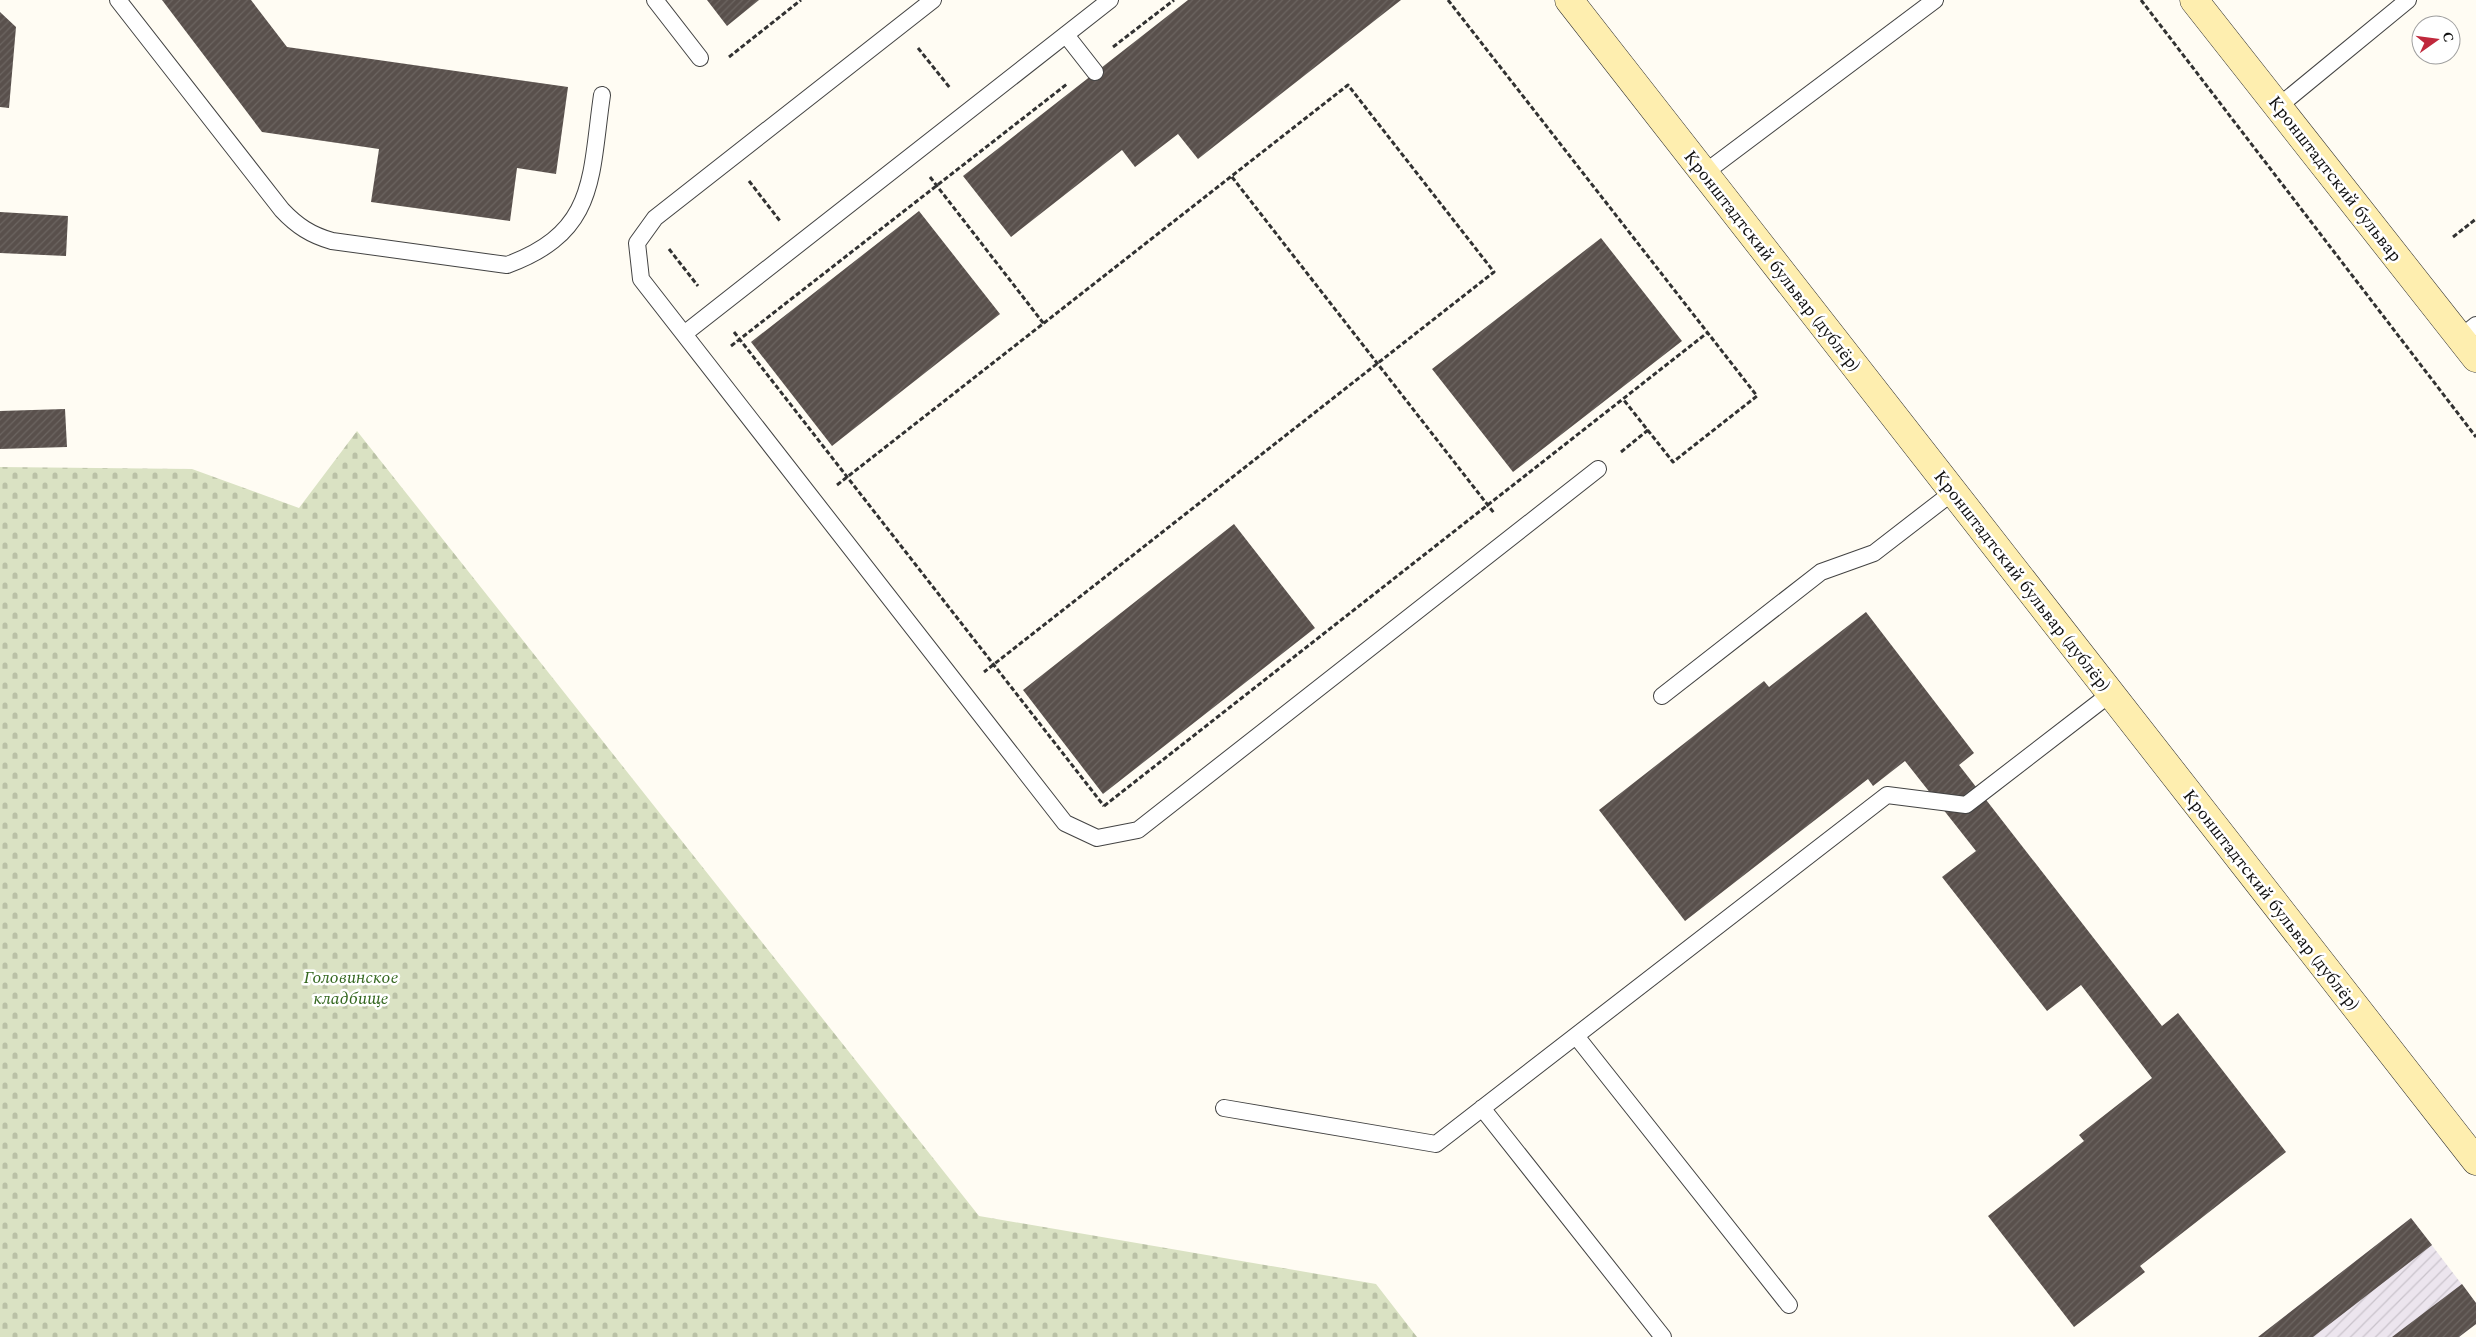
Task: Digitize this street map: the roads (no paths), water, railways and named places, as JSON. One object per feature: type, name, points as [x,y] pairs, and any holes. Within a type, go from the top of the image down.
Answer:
[{"type":"street","name":"Кронштадтский бульвар (дублёр)","points":[[1568,0],[2476,1161]]},
{"type":"street","name":"Кронштадтский бульвар","points":[[2194,0],[2278,106],[2471,341]]},
{"type":"lane","points":[[118,0],[282,210],[294,223],[307,232],[332,241],[507,265],[533,256],[570,225],[584,202],[589,186],[602,95]]},
{"type":"lane","points":[[655,0],[700,58]]},
{"type":"lane","points":[[933,0],[655,218],[637,243],[641,279],[1065,823],[1097,838],[1138,830],[1598,469]]},
{"type":"lane","points":[[684,334],[1110,0]]},
{"type":"lane","points":[[1703,174],[1935,0]]},
{"type":"lane","points":[[2278,106],[2408,0]]},
{"type":"lane","points":[[1066,35],[1093,69]]},
{"type":"lane","points":[[1662,696],[1821,572],[1874,553],[1953,492]]},
{"type":"lane","points":[[1224,1108],[1436,1144],[1887,795],[1966,805],[2110,694]]},
{"type":"lane","points":[[1576,1036],[1788,1306]]},
{"type":"lane","points":[[1482,1108],[1663,1337]]},
{"type":"park label","name":"Головинское кладбище","points":[[351,988]]}]
